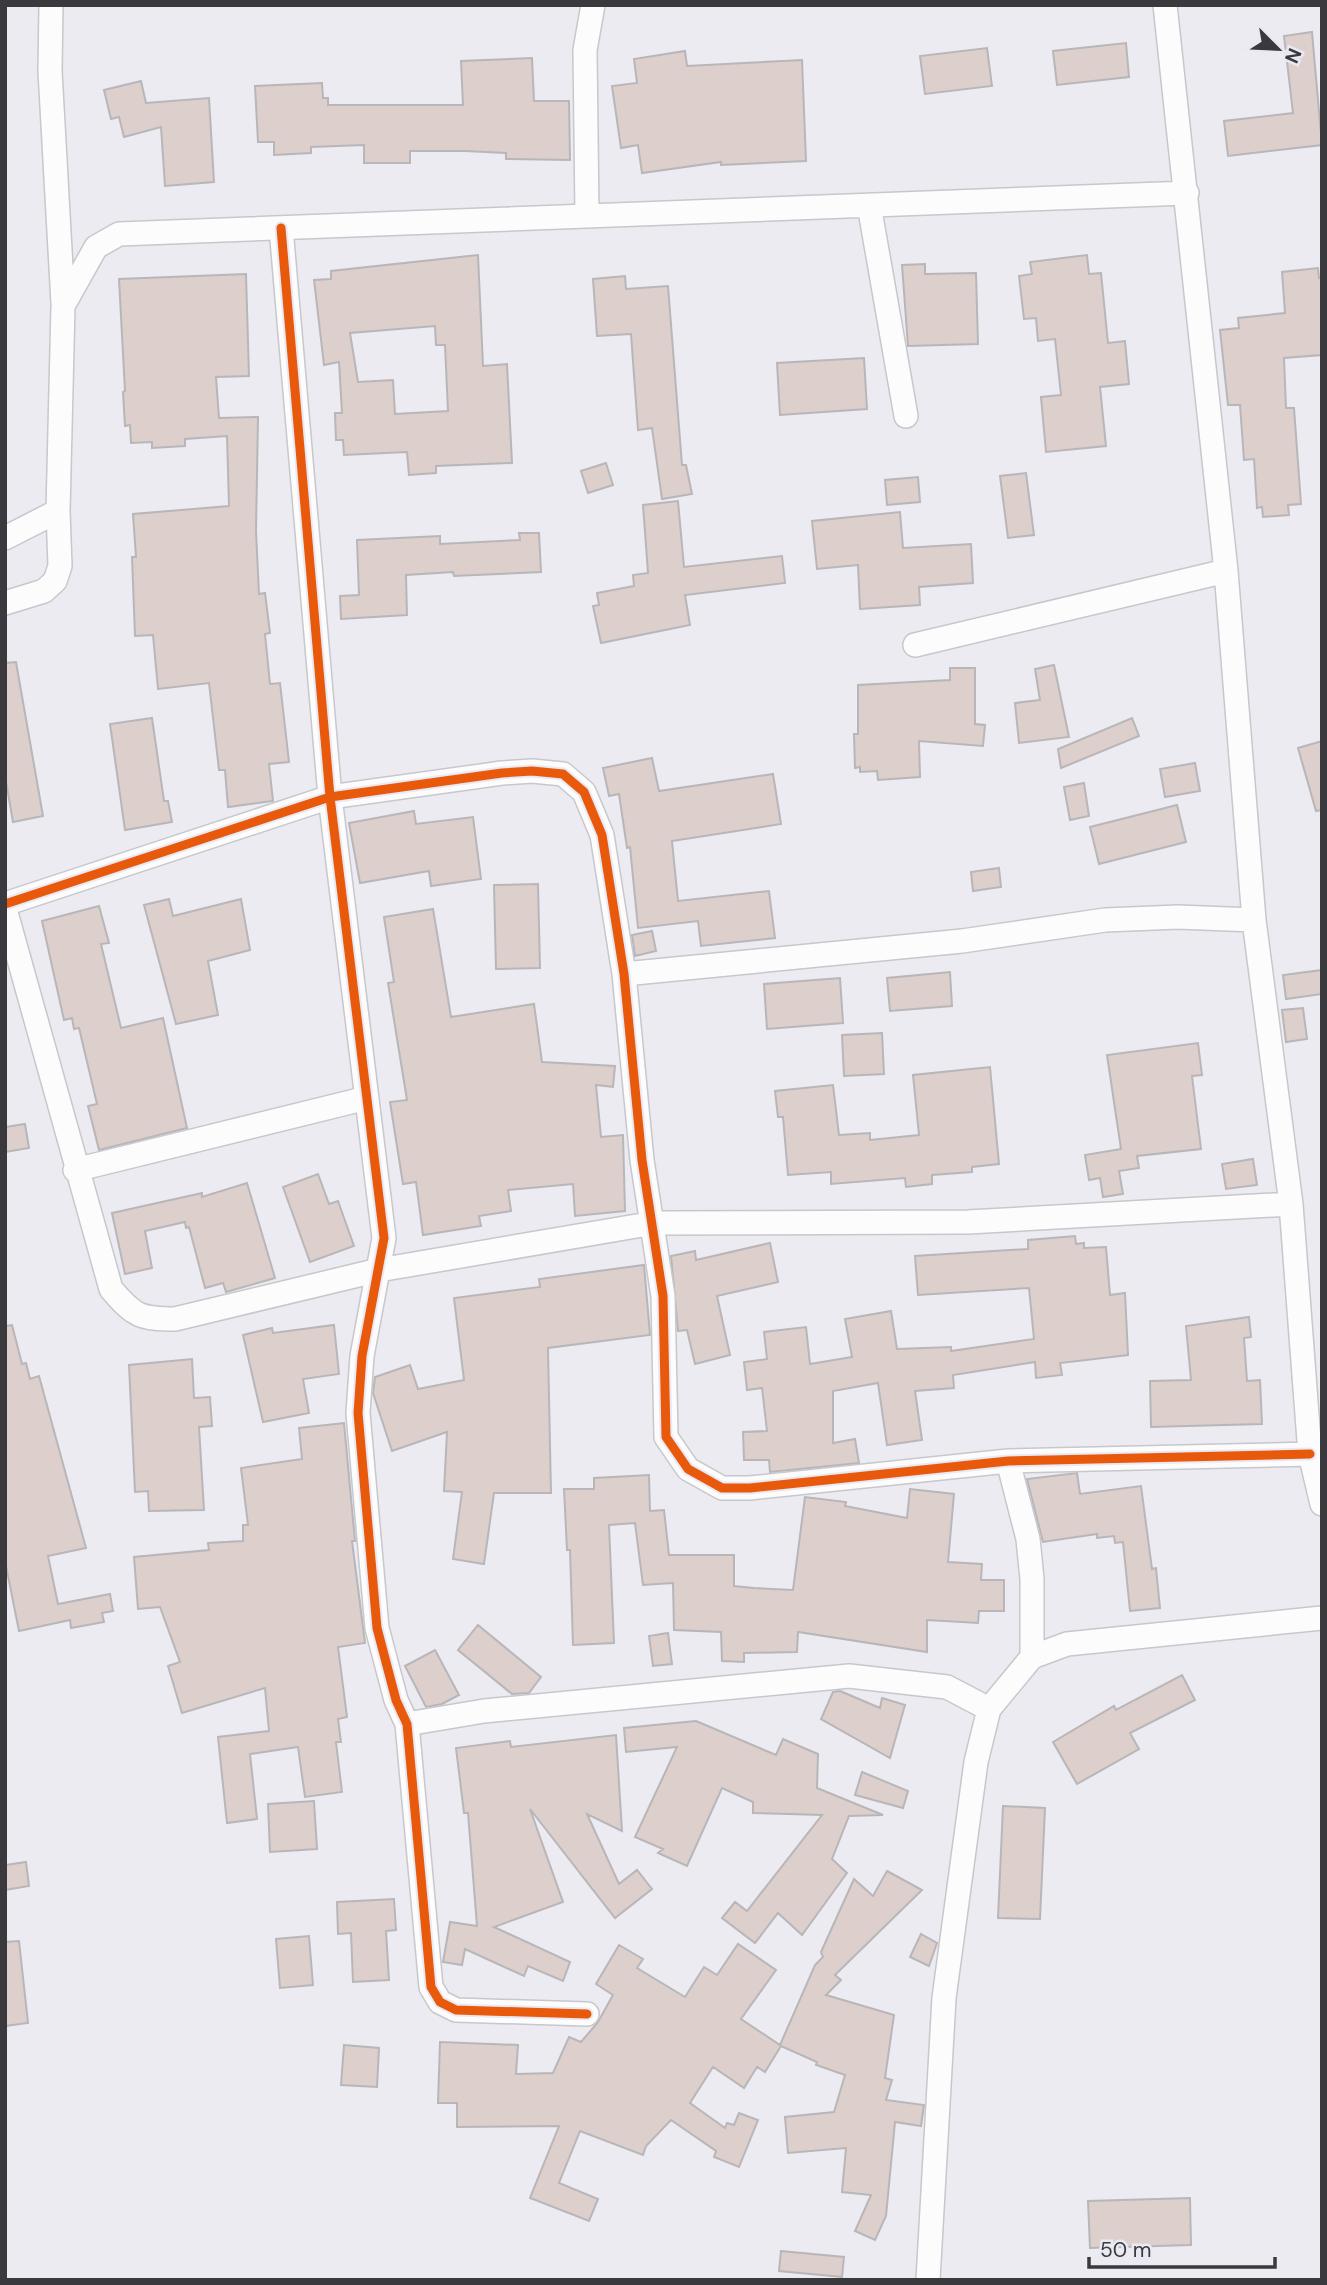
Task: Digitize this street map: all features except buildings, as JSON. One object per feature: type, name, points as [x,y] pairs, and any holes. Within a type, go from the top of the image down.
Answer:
[{"type":"street","points":[[5,603],[44,591],[55,581],[60,566],[58,511],[63,306],[50,71],[51,5]]},
{"type":"street","points":[[587,216],[585,50],[593,5]]},
{"type":"street","points":[[1165,5],[1226,570],[1254,920],[1291,1204],[1310,1454],[1322,1504]]},
{"type":"street","points":[[63,306],[96,247],[118,234],[1187,193]]},
{"type":"street","points":[[869,205],[906,416]]},
{"type":"street","points":[[281,228],[330,797],[384,1238],[362,1356],[358,1413],[377,1628],[396,1700],[407,1724],[431,1987],[440,2002],[456,2010],[587,2014]]},
{"type":"street","points":[[5,538],[58,511]]},
{"type":"street","points":[[915,645],[1226,570]]},
{"type":"street","points":[[1291,1204],[968,1222],[654,1223],[379,1270],[175,1319],[146,1319],[131,1312],[111,1289],[75,1170],[5,907],[330,797],[502,773],[532,771],[564,774],[584,792],[601,835],[624,974],[642,1160],[654,1223],[663,1296],[666,1437],[688,1469],[722,1488],[750,1488],[1008,1461],[1310,1454]]},
{"type":"street","points":[[624,974],[962,942],[1105,920],[1178,917],[1254,920]]},
{"type":"street","points":[[75,1170],[367,1098]]},
{"type":"street","points":[[1008,1461],[1029,1552],[1032,1657]]},
{"type":"street","points":[[928,2280],[944,1998],[976,1762],[989,1709],[1032,1657],[1067,1644],[1322,1618]]},
{"type":"street","points":[[407,1724],[484,1711],[849,1676],[947,1687],[989,1709]]},
{"type":"cycle path","points":[[281,228],[330,797],[384,1238],[362,1356],[358,1413],[377,1628],[396,1700],[407,1724],[431,1987],[440,2002],[456,2010],[587,2014]]},
{"type":"cycle path","points":[[5,904],[330,797],[502,773],[532,771],[563,774],[584,792],[602,835],[624,974],[642,1160],[663,1296],[666,1437],[688,1469],[722,1488],[750,1488],[1008,1461],[1310,1454]]}]
